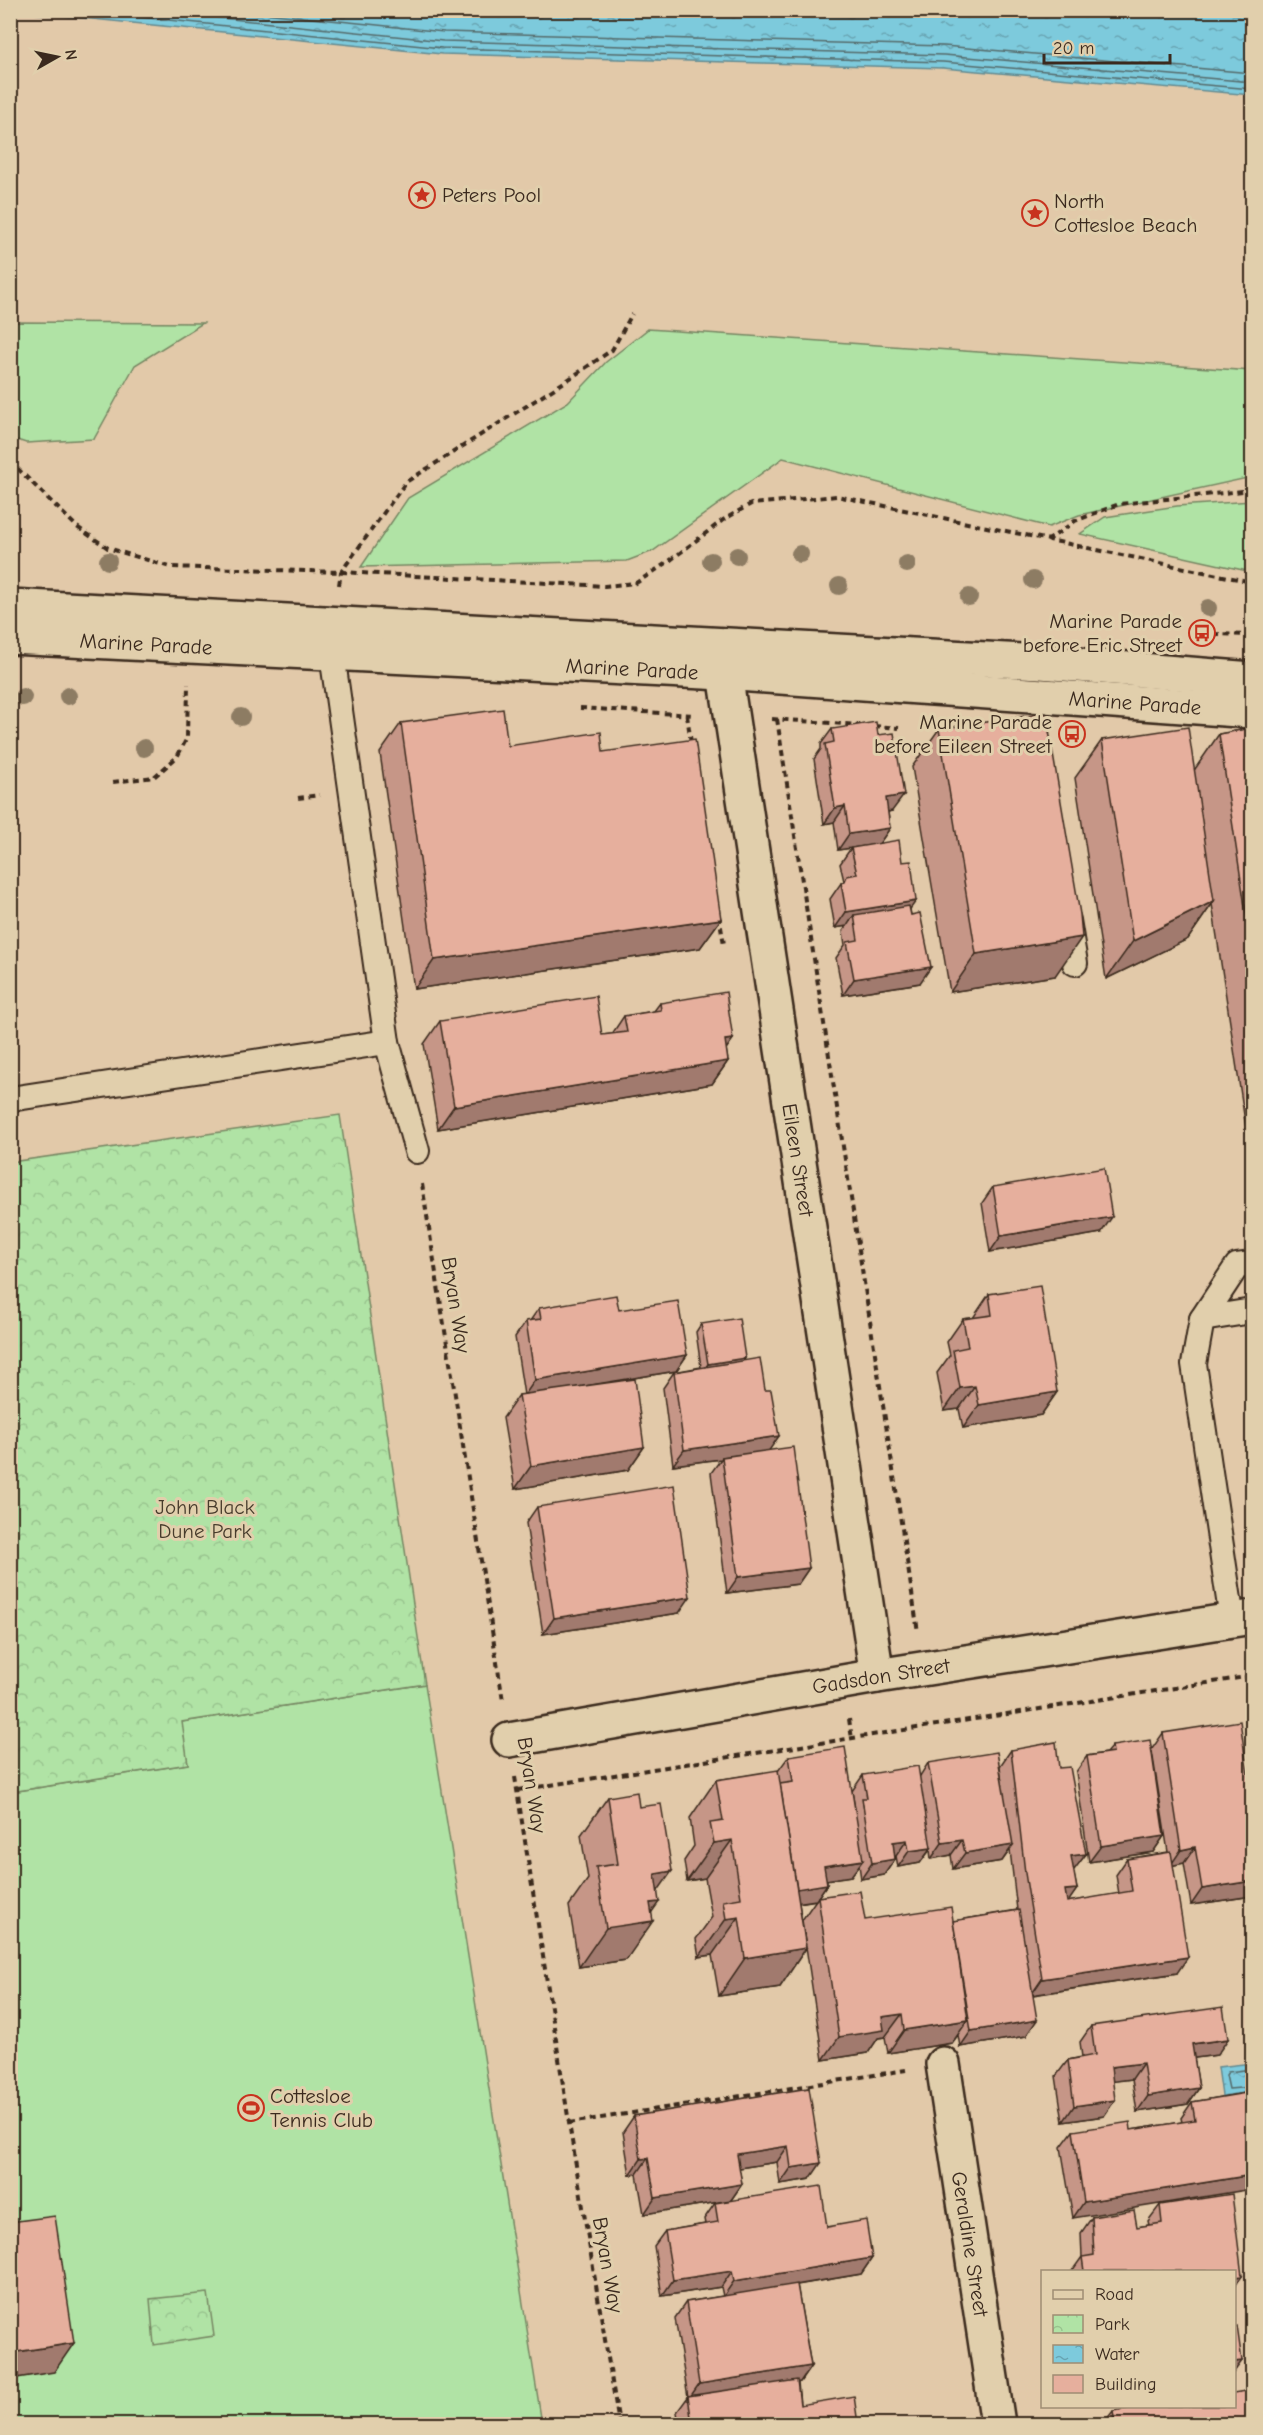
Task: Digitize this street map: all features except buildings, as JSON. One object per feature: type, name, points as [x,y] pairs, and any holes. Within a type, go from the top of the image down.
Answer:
[{"type":"street","name":"Marine Parade","points":[[10,606],[333,638],[722,659],[1041,662],[1252,679]]},
{"type":"street","name":"Marine Parade","points":[[10,637],[333,638]]},
{"type":"street","name":"Marine Parade","points":[[722,659],[1034,706],[1252,711]]},
{"type":"street","name":"Eileen Street","points":[[722,659],[877,1676]]},
{"type":"street","name":"Gadsdon Street","points":[[510,1740],[924,1668],[1244,1618]]},
{"type":"street","name":"Geraldine Street","points":[[943,2064],[998,2424]]},
{"type":"lane","points":[[333,638],[387,1042],[417,1150]]},
{"type":"lane","points":[[1064,895],[1075,963]]},
{"type":"lane","points":[[10,1099],[387,1042]]},
{"type":"lane","points":[[1244,1618],[1232,1620],[1194,1364],[1202,1319],[1237,1266],[1252,1264]]},
{"type":"lane","points":[[1202,1319],[1252,1311]]},
{"type":"path","points":[[341,572],[406,482],[612,350],[632,314]]},
{"type":"path","points":[[10,461],[77,527],[108,548],[170,567],[341,572],[605,586],[636,583],[723,520],[751,504],[837,496],[1252,582]]},
{"type":"path","points":[[1046,541],[1074,521],[1119,504],[1252,490]]},
{"type":"path","points":[[1210,634],[1252,635]]},
{"type":"path","points":[[113,782],[154,777],[177,757],[187,738],[188,678]]},
{"type":"path","points":[[777,719],[924,1668]]},
{"type":"path","name":"Bryan Way","points":[[417,1150],[569,2123],[620,2424]]},
{"type":"path","points":[[518,1790],[1252,1676]]},
{"type":"path","points":[[569,2123],[943,2064]]},
{"type":"green space","points":[[11,322],[203,323],[135,365],[94,439],[26,443],[11,438]]},
{"type":"green space","points":[[648,329],[1252,371],[1252,477],[1079,515],[1049,527],[783,458],[653,551],[627,561],[361,567],[408,498],[568,402],[606,362]]},
{"type":"green space","points":[[1252,501],[1252,572],[1080,534],[1105,517],[1177,506]]},
{"type":"green space","name":"John Black Dune Park","points":[[340,1115],[425,1684],[182,1722],[188,1764],[11,1792],[11,1162]]},
{"type":"green space","name":"Cottesloe Tennis Club","points":[[425,1684],[542,2424],[11,2424],[11,1792],[188,1764],[181,1722]]},
{"type":"green space","points":[[208,2293],[214,2336],[154,2345],[150,2299]]},
{"type":"water","points":[[12,11],[1252,11],[1252,95],[943,68],[442,54]]},
{"type":"water","points":[[1252,2063],[1252,2092],[1222,2096],[1218,2067]]},
{"type":"place","name":"Peters Pool","points":[[422,195]]},
{"type":"place","name":"North Cottesloe Beach","points":[[1035,213]]},
{"type":"place","name":"Marine Parade before Eric Street","points":[[1202,633]]},
{"type":"place","name":"Marine Parade before Eileen Street","points":[[1072,734]]},
{"type":"place","name":"Cottesloe Tennis Club","points":[[251,2108]]}]
